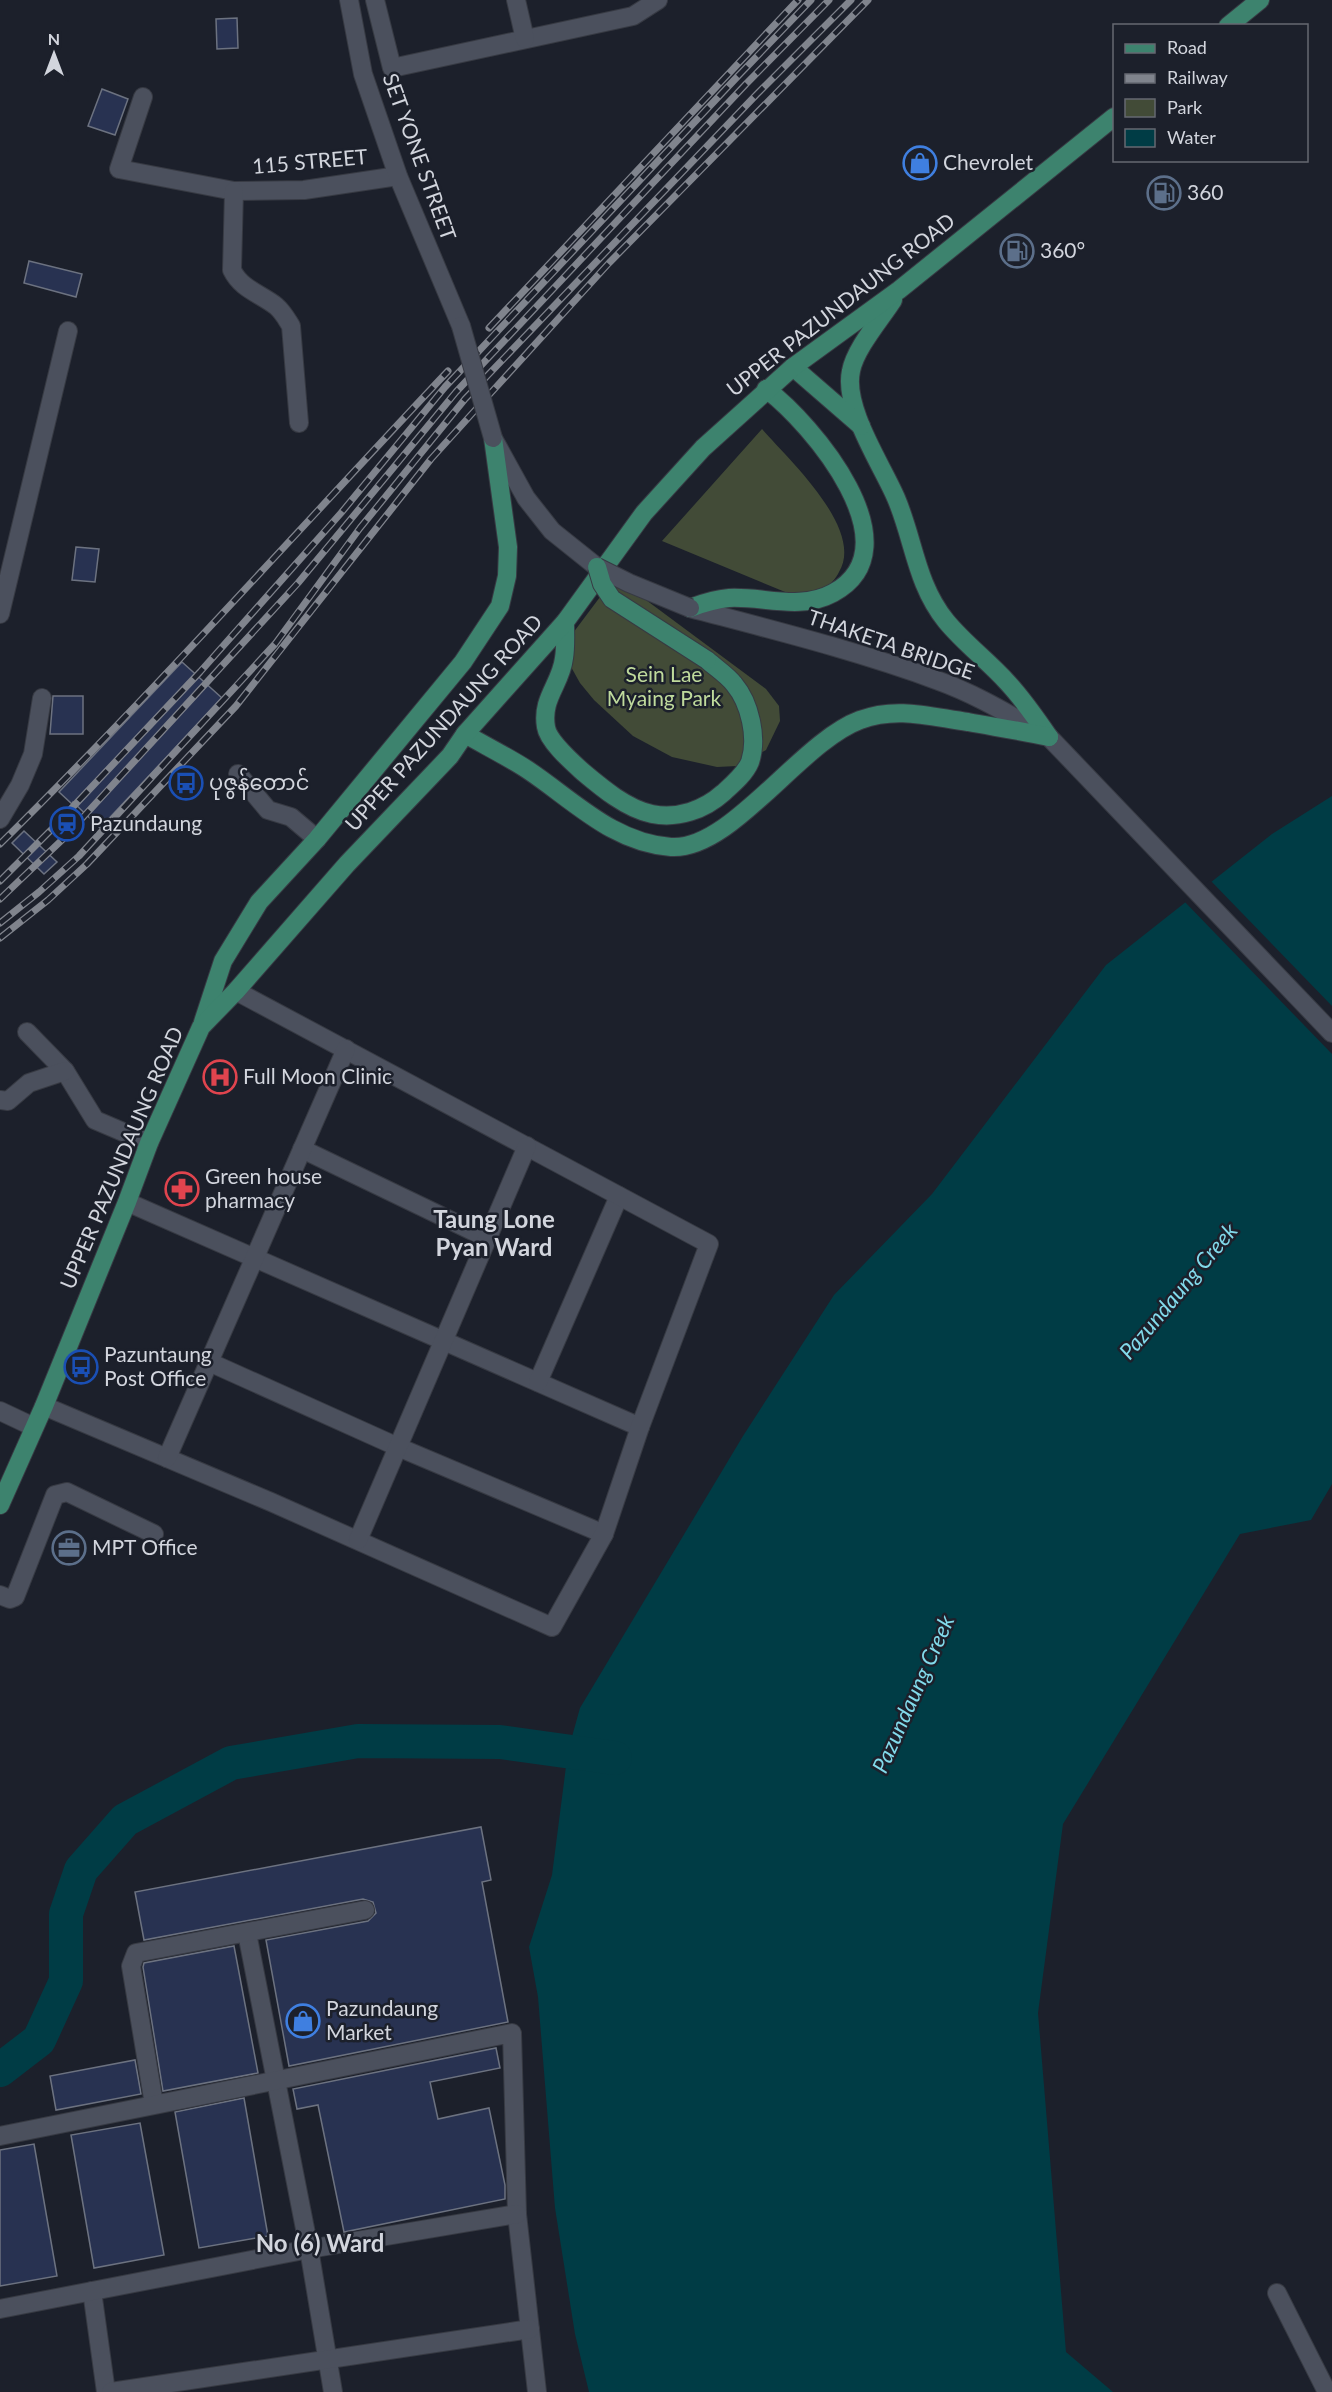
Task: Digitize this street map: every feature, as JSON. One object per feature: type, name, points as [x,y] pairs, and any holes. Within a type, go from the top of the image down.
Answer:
[{"type":"main road","points":[[1230,24],[1260,0]]},
{"type":"main road","name":"UPPER PAZUNDAUNG ROAD","points":[[0,1505],[44,1406],[149,1143],[201,1027],[237,991],[347,864],[446,761],[465,734],[565,622],[644,513],[703,448],[793,367],[899,290],[1113,118]]},
{"type":"main road","points":[[899,290],[855,357],[850,371],[852,394],[861,426],[897,501],[922,581],[946,620],[1008,682],[1030,709],[1048,737]]},
{"type":"main road","points":[[793,367],[861,426]]},
{"type":"main road","points":[[690,608],[710,600],[731,598],[790,602],[819,598],[832,594],[851,579],[859,568],[864,549],[853,494],[838,468],[815,437],[784,402],[766,389]]},
{"type":"main road","points":[[201,1027],[223,962],[259,902],[317,839],[463,662],[500,606],[507,576],[508,547],[493,438]]},
{"type":"main road","points":[[565,622],[564,659],[558,680],[547,699],[546,728],[566,757],[619,799],[650,814],[672,816],[713,802],[739,779],[749,763],[753,745],[750,719],[744,700],[734,683],[707,660],[612,599],[602,584],[597,567]]},
{"type":"main road","points":[[465,734],[527,770],[585,813],[624,836],[671,847],[694,843],[718,832],[766,793],[801,759],[827,738],[860,720],[895,712],[915,713],[1048,737]]},
{"type":"street","name":"SET YONE STREET","points":[[349,0],[363,74],[398,176],[461,326]]},
{"type":"street","points":[[375,0],[392,68],[633,16],[658,0]]},
{"type":"street","points":[[516,0],[525,39]]},
{"type":"street","name":"115 STREET","points":[[143,97],[119,170],[234,191],[304,190],[398,176]]},
{"type":"street","points":[[234,191],[232,270],[246,287],[274,304],[291,326],[299,423]]},
{"type":"street","name":"THAKETA BRIDGE","points":[[461,326],[493,438],[526,498],[552,531],[597,567],[628,583],[690,608],[940,681],[994,706],[1048,737],[1332,1033]]},
{"type":"street","points":[[0,614],[68,331]]},
{"type":"street","points":[[0,819],[20,785],[33,754],[42,698]]},
{"type":"street","points":[[238,774],[268,810],[291,817],[317,839]]},
{"type":"street","points":[[44,1406],[358,1540],[552,1627],[604,1534],[640,1427],[709,1244],[237,991]]},
{"type":"street","points":[[27,1032],[65,1071],[95,1120],[149,1143]]},
{"type":"street","points":[[167,1458],[346,1049]]},
{"type":"street","points":[[0,1100],[8,1101],[29,1083],[65,1071]]},
{"type":"street","points":[[358,1540],[527,1146]]},
{"type":"street","points":[[302,1149],[487,1238]]},
{"type":"street","points":[[538,1382],[620,1196]]},
{"type":"street","points":[[127,1202],[640,1427]]},
{"type":"street","points":[[209,1362],[398,1447],[604,1534]]},
{"type":"street","points":[[0,1411],[34,1427]]},
{"type":"street","points":[[0,1594],[10,1599],[15,1597],[55,1495],[67,1492],[154,1534]]},
{"type":"street","points":[[154,2104],[131,1966],[136,1953],[365,1910]]},
{"type":"street","points":[[247,1933],[309,2249],[333,2392]]},
{"type":"street","points":[[0,2136],[512,2033],[517,2214],[537,2392]]},
{"type":"street","points":[[0,2309],[309,2249],[517,2214]]},
{"type":"street","points":[[92,2291],[106,2392]]},
{"type":"street","points":[[1277,2293],[1327,2392]]},
{"type":"street","points":[[111,2392],[530,2329]]},
{"type":"green space","points":[[762,429],[820,496],[842,536],[844,555],[839,572],[824,590],[790,594],[662,541]]},
{"type":"green space","name":"Sein Lae Myaing Park","points":[[615,577],[766,689],[779,706],[780,721],[766,750],[737,766],[717,767],[672,757],[633,736],[594,700],[580,683],[561,649]]},
{"type":"water","name":"Pazundaung Creek","points":[[1332,796],[1332,1484],[1311,1520],[1240,1534],[1063,1824],[1038,2013],[1066,2352],[1113,2392],[589,2392],[575,2334],[555,2208],[538,1997],[529,1947],[552,1875],[568,1751],[580,1708],[743,1436],[834,1295],[932,1194],[1106,965],[1272,834]]},
{"type":"pier","points":[[1210,880],[1332,1006],[1332,1054],[1183,900]]},
{"type":"building","points":[[237,18],[238,48],[217,49],[216,19]]},
{"type":"building","points":[[102,89],[128,99],[115,135],[88,126]]},
{"type":"building","points":[[29,261],[82,274],[76,297],[24,283]]},
{"type":"building","points":[[76,547],[99,549],[95,582],[72,580]]},
{"type":"building","points":[[182,662],[222,698],[100,828],[59,792]]},
{"type":"building","points":[[53,696],[83,696],[83,734],[50,734]]},
{"type":"building","points":[[24,831],[57,862],[44,874],[12,843]]},
{"type":"building","points":[[481,1827],[491,1880],[482,1882],[508,2022],[289,2066],[266,1940],[368,1921],[376,1913],[373,1902],[363,1899],[144,1940],[135,1892]]},
{"type":"building","points":[[234,1946],[258,2073],[163,2091],[144,1963]]},
{"type":"building","points":[[496,2048],[500,2068],[430,2082],[438,2119],[489,2108],[505,2185],[505,2199],[344,2232],[318,2105],[297,2109],[293,2089]]},
{"type":"building","points":[[135,2060],[141,2094],[56,2110],[50,2076]]},
{"type":"building","points":[[244,2098],[268,2236],[199,2248],[175,2112]]},
{"type":"building","points":[[140,2123],[164,2255],[94,2268],[71,2135]]},
{"type":"building","points":[[34,2144],[57,2276],[0,2286],[0,2150]]},
{"type":"waterway","points":[[0,2070],[39,2040],[66,1981],[66,1914],[81,1870],[125,1820],[231,1763],[358,1741],[500,1742],[615,1758]]},
{"type":"railway","points":[[489,328],[798,0]]},
{"type":"railway","points":[[0,881],[200,672],[341,513],[445,387],[811,0]]},
{"type":"railway","points":[[0,899],[63,839],[298,583],[456,392],[746,84],[829,0]]},
{"type":"railway","points":[[0,923],[79,856],[275,644],[360,528],[465,399],[757,94],[851,0]]},
{"type":"railway","points":[[0,938],[48,900],[87,864],[236,706],[431,459],[609,263],[868,0]]},
{"type":"railway","points":[[0,844],[171,669],[448,371]]},
{"type":"place","name":"Chevrolet","points":[[920,163]]},
{"type":"place","name":"360","points":[[1164,193]]},
{"type":"place","name":"360°","points":[[1017,251]]},
{"type":"place","name":"ပုဇွန်တောင်","points":[[186,783]]},
{"type":"place","name":"Pazundaung","points":[[67,824]]},
{"type":"place","name":"Full Moon Clinic","points":[[220,1077]]},
{"type":"place","name":"Green house pharmacy","points":[[182,1189]]},
{"type":"place","name":"Pazuntaung Post Office","points":[[81,1367]]},
{"type":"place","name":"MPT Office","points":[[69,1548]]},
{"type":"place","name":"Pazundaung Market","points":[[303,2021]]},
{"type":"district","name":"Taung Lone Pyan Ward","points":[[494,1234]]},
{"type":"district","name":"No (6) Ward","points":[[320,2244]]}]
